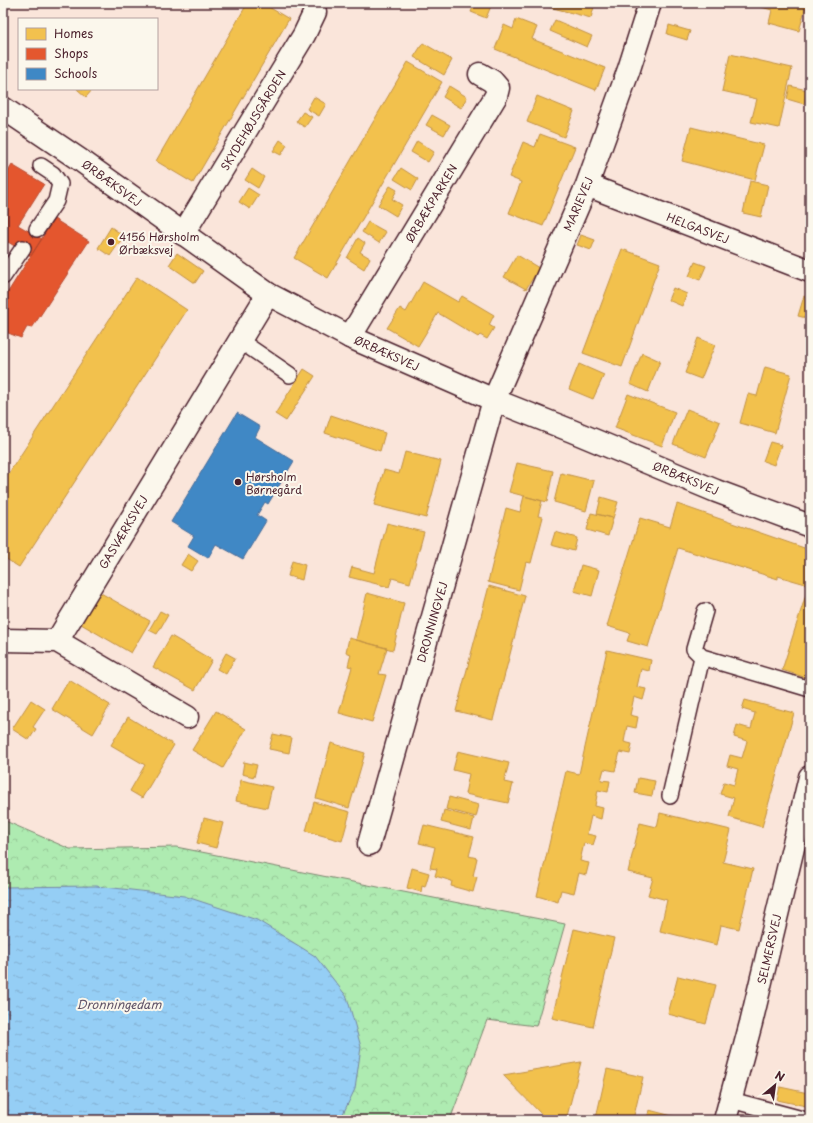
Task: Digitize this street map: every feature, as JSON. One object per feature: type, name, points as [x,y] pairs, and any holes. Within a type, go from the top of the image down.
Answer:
[{"type":"street","name":"SKYDEHØJSGÅRDEN","points":[[183,234],[304,35],[315,12],[313,3]]},
{"type":"street","name":"MARIEVEJ","points":[[494,400],[587,185],[629,69],[650,3]]},
{"type":"street","name":"ØRBÆKPARKEN","points":[[350,337],[496,96],[498,88],[480,74]]},
{"type":"street","name":"ØRBÆKSVEJ","points":[[3,108],[268,294],[350,337],[494,400],[572,431],[716,492],[810,526]]},
{"type":"street","name":"HELGASVEJ","points":[[587,185],[810,271]]},
{"type":"street","name":"GASVÆRKSVEJ","points":[[56,641],[268,294]]},
{"type":"street","name":"DRONNINGVEJ","points":[[369,844],[494,400]]},
{"type":"street","points":[[3,640],[56,641],[187,717]]},
{"type":"street","name":"SELMERSVEJ","points":[[728,1110],[805,819],[810,777]]},
{"type":"lane","points":[[37,229],[56,201],[60,184],[53,174],[38,169],[56,144]]},
{"type":"lane","points":[[3,276],[23,248]]},
{"type":"lane","points":[[239,340],[290,375]]},
{"type":"lane","points":[[704,612],[694,649],[702,657],[810,690]]},
{"type":"lane","points":[[670,796],[702,657]]},
{"type":"lane","points":[[728,1110],[806,1120]]},
{"type":"green space","points":[[3,820],[70,849],[176,847],[565,924],[536,1026],[487,1020],[450,1120],[3,1120]]},
{"type":"water","name":"Dronningedam","points":[[96,886],[184,896],[257,920],[315,956],[347,997],[361,1047],[355,1089],[340,1120],[3,1120],[3,887]]},
{"type":"building: Homes","points":[[245,3],[262,3],[289,19],[193,183],[156,161],[247,4]]},
{"type":"building: Homes","points":[[475,3],[482,3],[491,6],[486,18],[471,12]]},
{"type":"building: Homes","points":[[534,3],[595,3],[591,18]]},
{"type":"building: Homes","points":[[747,3],[807,3],[799,31],[769,23],[772,10]]},
{"type":"building: Homes","points":[[516,19],[537,27],[532,39],[605,68],[596,90],[495,49],[504,25],[513,29]]},
{"type":"building: Homes","points":[[555,20],[592,36],[587,47],[550,31]]},
{"type":"building: Homes","points":[[669,25],[690,31],[687,40],[667,34]]},
{"type":"building: Homes","points":[[423,43],[452,60],[444,75],[414,57]]},
{"type":"building: Homes","points":[[730,54],[792,68],[779,128],[751,122],[757,99],[722,91]]},
{"type":"building: Homes","points":[[408,62],[442,82],[328,278],[294,258]]},
{"type":"building: Homes","points":[[449,86],[467,97],[461,108],[443,97]]},
{"type":"building: Homes","points":[[790,86],[807,90],[804,104],[787,99]]},
{"type":"building: Homes","points":[[78,90],[92,90],[86,97]]},
{"type":"building: Homes","points":[[537,96],[574,111],[564,137],[527,122]]},
{"type":"building: Homes","points":[[314,97],[326,104],[319,116],[307,109]]},
{"type":"building: Homes","points":[[303,112],[312,117],[305,127],[296,122]]},
{"type":"building: Homes","points":[[432,115],[450,125],[444,135],[426,125]]},
{"type":"building: Homes","points":[[691,127],[764,145],[755,180],[682,161]]},
{"type":"building: Homes","points":[[540,134],[575,147],[543,226],[509,213],[521,182],[509,177],[523,142],[535,147]]},
{"type":"building: Homes","points":[[280,140],[287,145],[281,155],[273,151]]},
{"type":"building: Homes","points":[[417,141],[434,152],[428,162],[411,152]]},
{"type":"building: Homes","points":[[401,168],[418,179],[412,190],[394,179]]},
{"type":"building: Homes","points":[[252,169],[264,177],[258,188],[245,180]]},
{"type":"building: Homes","points":[[750,181],[768,185],[761,217],[743,213]]},
{"type":"building: Homes","points":[[390,186],[397,190],[392,199],[402,205],[396,216],[378,205]]},
{"type":"building: Homes","points":[[248,188],[259,195],[250,209],[239,202]]},
{"type":"building: Homes","points":[[368,222],[386,232],[379,243],[362,232]]},
{"type":"building: Homes","name":"4156 Hørsholm Ørbæksvej","points":[[111,227],[124,236],[110,256],[98,248]]},
{"type":"building: Homes","points":[[581,235],[595,240],[591,250],[577,245]]},
{"type":"building: Homes","points":[[358,238],[365,243],[360,252],[370,258],[364,269],[347,258]]},
{"type":"building: Homes","points":[[622,249],[660,263],[622,367],[583,353]]},
{"type":"building: Homes","points":[[177,253],[203,271],[195,283],[169,265]]},
{"type":"building: Homes","points":[[517,255],[539,268],[526,289],[504,277]]},
{"type":"building: Homes","points":[[695,262],[706,266],[700,280],[689,276]]},
{"type":"building: Homes","points":[[137,277],[187,310],[19,567],[3,557],[3,482]]},
{"type":"building: Homes","points":[[423,282],[458,302],[462,296],[494,315],[489,325],[494,328],[487,339],[480,335],[478,337],[438,313],[418,346],[387,328],[400,308],[406,312]]},
{"type":"building: Homes","points":[[673,288],[687,294],[682,306],[668,300]]},
{"type":"building: Homes","points":[[804,296],[810,298],[810,319],[798,316]]},
{"type":"building: Homes","points":[[698,338],[715,345],[701,379],[685,373]]},
{"type":"building: Homes","points":[[642,353],[660,361],[648,392],[630,384]]},
{"type":"building: Homes","points":[[579,364],[604,375],[593,399],[569,389]]},
{"type":"building: Homes","points":[[765,367],[791,374],[775,433],[740,423],[748,394],[757,396]]},
{"type":"building: Homes","points":[[304,369],[315,376],[286,421],[275,414]]},
{"type":"building: Homes","points":[[628,394],[675,412],[662,446],[615,428]]},
{"type":"building: Homes","points":[[687,409],[720,422],[706,457],[673,444]]},
{"type":"building: Homes","points":[[331,415],[385,433],[380,451],[325,433]]},
{"type":"building: Homes","points":[[770,442],[781,445],[774,465],[763,461]]},
{"type":"building: Homes","points":[[405,452],[441,461],[426,518],[374,505],[384,470],[399,474]]},
{"type":"building: Homes","points":[[517,463],[553,471],[547,502],[509,492]]},
{"type":"building: Homes","points":[[561,473],[594,481],[586,511],[554,502]]},
{"type":"building: Homes","points":[[524,496],[542,501],[538,516],[543,517],[531,563],[526,562],[519,590],[488,582],[506,508],[520,512]]},
{"type":"building: Homes","points":[[601,497],[618,502],[613,518],[597,514]]},
{"type":"building: Homes","points":[[677,504],[810,550],[810,679],[782,670],[809,585],[778,576],[778,579],[678,548],[648,647],[627,641],[630,633],[607,626],[640,518],[670,527]]},
{"type":"building: Homes","points":[[591,513],[613,518],[608,536],[587,530]]},
{"type":"building: Homes","points":[[387,523],[424,532],[410,583],[392,578],[389,587],[349,577],[352,567],[374,573]]},
{"type":"building: Homes","points":[[555,532],[577,538],[574,551],[551,545]]},
{"type":"building: Homes","points":[[188,554],[198,561],[191,571],[181,565]]},
{"type":"building: Homes","points":[[292,561],[305,565],[302,580],[288,576]]},
{"type":"building: Homes","points":[[581,565],[599,570],[592,596],[574,591]]},
{"type":"building: Homes","points":[[489,586],[525,596],[493,720],[456,711]]},
{"type":"building: Homes","points":[[99,592],[150,621],[131,653],[81,624]]},
{"type":"building: Homes","points":[[367,593],[404,603],[393,650],[356,640]]},
{"type":"building: Homes","points":[[160,611],[168,615],[157,634],[149,630]]},
{"type":"building: Homes","points":[[171,636],[212,660],[195,690],[153,667]]},
{"type":"building: Homes","points":[[349,638],[387,648],[379,674],[386,675],[372,722],[339,713],[352,667],[348,666],[351,654],[346,652]]},
{"type":"building: Homes","points":[[607,650],[651,660],[649,671],[641,669],[637,687],[646,689],[643,700],[634,697],[630,715],[638,717],[636,728],[627,726],[624,742],[632,744],[630,754],[620,752],[615,771],[604,769],[601,780],[610,781],[608,792],[598,790],[595,806],[603,808],[601,819],[591,816],[587,834],[596,836],[593,845],[584,843],[580,861],[589,863],[586,875],[579,873],[574,893],[561,890],[558,902],[537,896],[566,771],[579,774]]},
{"type":"building: Homes","points":[[226,653],[235,658],[226,674],[217,669]]},
{"type":"building: Homes","points":[[69,680],[110,705],[93,734],[52,709]]},
{"type":"building: Homes","points":[[31,700],[45,709],[33,727],[36,729],[29,740],[12,729]]},
{"type":"building: Homes","points":[[745,700],[794,713],[762,827],[729,817],[734,798],[720,794],[724,782],[734,785],[738,769],[727,766],[730,755],[742,758],[747,741],[734,737],[737,725],[751,729],[755,713],[742,709]]},
{"type":"building: Homes","points":[[216,711],[246,729],[223,768],[192,750]]},
{"type":"building: Homes","points":[[128,717],[174,745],[142,798],[130,791],[145,765],[111,745]]},
{"type":"building: Homes","points":[[273,734],[292,738],[289,753],[269,749]]},
{"type":"building: Homes","points":[[331,743],[365,753],[349,808],[316,798]]},
{"type":"building: Homes","points":[[458,751],[509,763],[504,782],[513,784],[508,803],[465,794],[469,774],[453,770]]},
{"type":"building: Homes","points":[[244,762],[257,765],[254,777],[242,774]]},
{"type":"building: Homes","points":[[638,778],[655,781],[652,796],[635,793]]},
{"type":"building: Homes","points":[[241,780],[272,787],[267,808],[236,801]]},
{"type":"building: Homes","points":[[449,797],[479,805],[476,817],[446,809]]},
{"type":"building: Homes","points":[[314,802],[350,812],[342,841],[306,831]]},
{"type":"building: Homes","points":[[444,810],[474,818],[471,830],[441,822]]},
{"type":"building: Homes","points":[[660,813],[731,830],[723,862],[753,869],[739,929],[721,925],[717,945],[660,931],[667,900],[648,895],[653,878],[628,872],[640,823],[657,827]]},
{"type":"building: Homes","points":[[204,818],[223,823],[216,848],[197,843]]},
{"type":"building: Homes","points":[[424,825],[474,837],[469,856],[477,858],[473,876],[477,877],[473,892],[451,886],[452,881],[435,876],[437,869],[430,868],[435,847],[419,843]]},
{"type":"building: Homes","points":[[412,868],[429,873],[425,887],[422,886],[421,892],[407,888]]},
{"type":"building: Homes","points":[[574,929],[614,938],[593,1027],[552,1018]]},
{"type":"building: Homes","points":[[678,976],[716,985],[706,1024],[668,1014]]},
{"type":"building: Homes","points":[[581,1062],[566,1120],[547,1120],[503,1075]]},
{"type":"building: Homes","points":[[607,1069],[643,1077],[633,1120],[606,1120],[596,1118]]},
{"type":"building: Homes","points":[[780,1087],[808,1093],[806,1106],[777,1100]]},
{"type":"building: Homes","points":[[649,1110],[680,1118],[680,1120],[647,1120]]},
{"type":"building: Shops","points":[[12,165],[44,184],[18,225],[42,239],[31,256],[8,242],[3,249],[3,180]]},
{"type":"building: Shops","points":[[54,219],[89,241],[32,328],[27,327],[21,338],[3,331],[3,300]]},
{"type":"building: Schools","name":"Hørsholm Børnegård","points":[[237,413],[260,427],[255,437],[294,461],[268,504],[265,502],[257,515],[266,521],[243,559],[216,544],[208,558],[188,546],[194,536],[171,522]]},
{"type":"place","name":"4156 Hørsholm Ørbæksvej","points":[[111,242]]},
{"type":"place","name":"Hørsholm Børnegård","points":[[238,482]]}]
